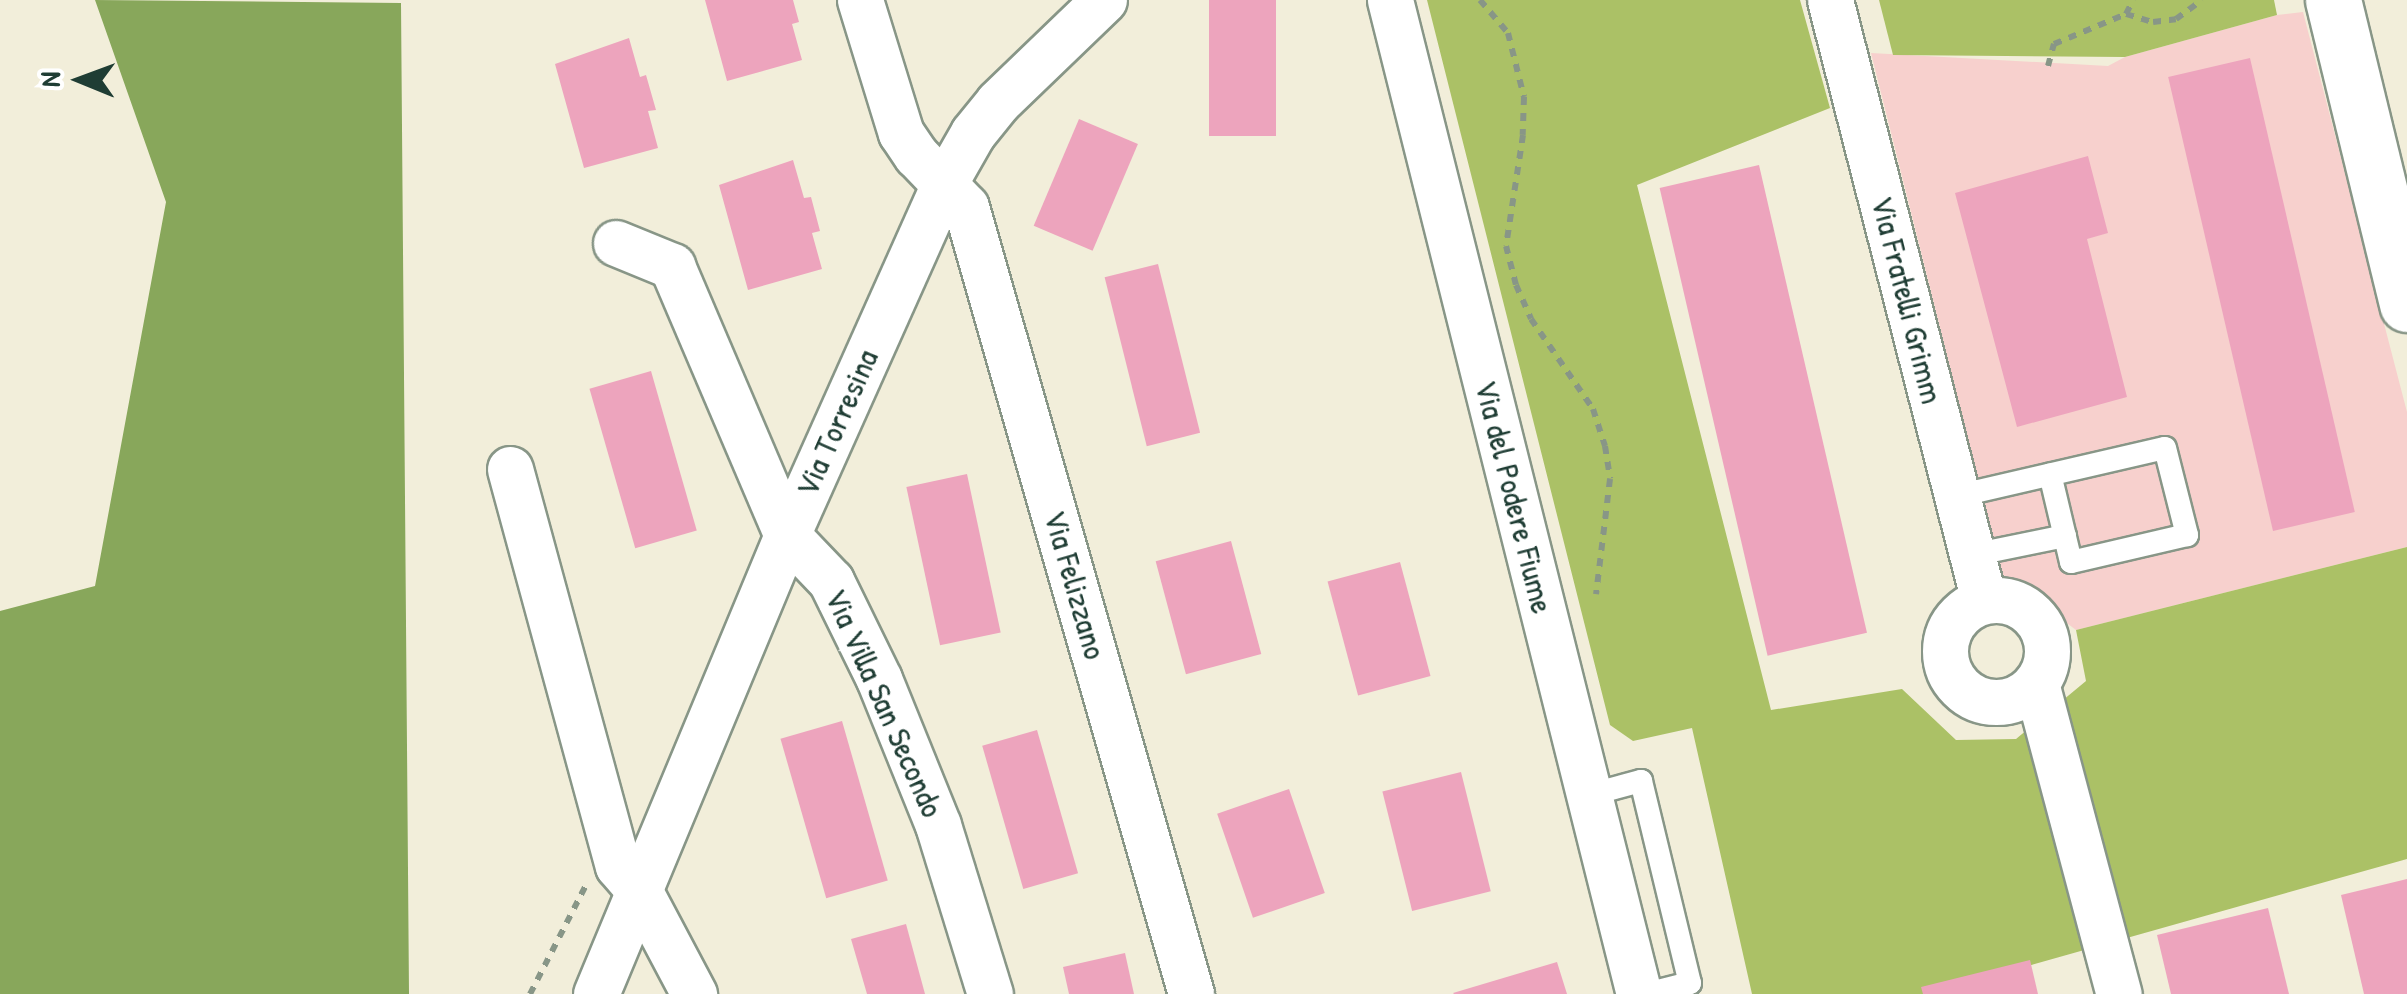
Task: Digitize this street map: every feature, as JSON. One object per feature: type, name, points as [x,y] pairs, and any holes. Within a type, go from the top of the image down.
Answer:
[{"type":"street","name":"Via Felizzano","points":[[860,0],[902,132],[916,155],[966,207],[979,245],[1192,994]]},
{"type":"street","name":"Via Torresina","points":[[596,994],[628,878],[945,182],[991,110],[1104,0]]},
{"type":"street","name":"Via del Podere Fiume","points":[[1390,0],[1642,994]]},
{"type":"street","name":"Via Fratelli Grimm","points":[[1830,0],[1984,601]]},
{"type":"street","points":[[2333,0],[2407,304]]},
{"type":"street","name":"Via Villa San Secondo","points":[[616,243],[672,266],[787,535],[831,581],[879,679],[938,825],[990,994]]},
{"type":"street","points":[[510,469],[628,878],[694,994]]},
{"type":"street","points":[[1984,601],[2015,603],[2039,623],[2047,654],[2036,683],[2022,694],[1988,702],[1958,685],[1945,654],[1948,636],[1968,608],[1984,601]]},
{"type":"street","points":[[2036,683],[2119,994]]},
{"type":"lane","points":[[1957,496],[2050,474],[2165,448],[2187,535],[2071,562],[2050,474]]},
{"type":"lane","points":[[1972,556],[2065,536]]},
{"type":"path","points":[[1480,0],[1508,33],[1524,97],[1523,135],[1506,246],[1516,285],[1530,319],[1593,409],[1604,446],[1610,479],[1596,594]]},
{"type":"path","points":[[2048,66],[2054,44],[2126,14],[2134,0]]},
{"type":"path","points":[[2126,14],[2153,22],[2176,19],[2202,0]]},
{"type":"path","points":[[530,994],[581,888],[628,878]]},
{"type":"shaded area","points":[[2303,12],[2407,412],[2407,547],[2076,630],[2002,574],[1871,53],[2108,66],[2125,57],[2277,15]]},
{"type":"green space","points":[[95,0],[401,3],[409,994],[0,994],[0,611],[95,586],[166,202]]},
{"type":"green space","points":[[1427,0],[1800,0],[1830,108],[1637,185],[1771,710],[1902,689],[1956,740],[2016,739],[2086,681],[2076,630],[2407,547],[2407,859],[1928,994],[1752,994],[1692,728],[1633,741],[1610,725]]},
{"type":"green space","points":[[1879,0],[2274,0],[2277,15],[2125,57],[1893,55]]},
{"type":"building","points":[[705,0],[793,0],[799,22],[792,24],[802,60],[727,81]]},
{"type":"building","points":[[1209,0],[1276,0],[1276,136],[1209,136]]},
{"type":"building","points":[[629,38],[640,77],[646,75],[656,110],[648,111],[658,148],[584,168],[555,64]]},
{"type":"building","points":[[2250,58],[2355,512],[2273,531],[2168,77]]},
{"type":"building","points":[[1079,119],[1138,144],[1093,251],[1034,226]]},
{"type":"building","points":[[2088,156],[2108,233],[2087,239],[2127,397],[2017,427],[1955,193]]},
{"type":"building","points":[[793,160],[804,198],[811,197],[820,231],[812,233],[822,269],[748,290],[719,185]]},
{"type":"building","points":[[1759,165],[1867,633],[1768,656],[1660,188]]},
{"type":"building","points":[[1158,264],[1200,433],[1147,446],[1105,277]]},
{"type":"building","points":[[651,371],[697,531],[635,548],[589,389]]},
{"type":"building","points":[[967,474],[1001,632],[940,645],[906,487]]},
{"type":"building","points":[[1231,541],[1261,654],[1186,674],[1156,561]]},
{"type":"building","points":[[1400,562],[1431,676],[1358,695],[1328,581]]},
{"type":"building","points":[[842,721],[888,881],[826,898],[780,739]]},
{"type":"building","points":[[1037,730],[1078,873],[1023,889],[982,746]]},
{"type":"building","points":[[1461,772],[1491,891],[1412,911],[1382,792]]},
{"type":"building","points":[[1289,789],[1325,893],[1253,918],[1217,814]]},
{"type":"building","points":[[2407,879],[2407,994],[2364,994],[2341,895]]},
{"type":"building","points":[[2268,908],[2289,994],[2171,994],[2157,935]]},
{"type":"building","points":[[906,924],[925,994],[867,994],[851,939]]},
{"type":"building","points":[[1125,953],[1134,994],[1069,994],[1063,967]]},
{"type":"building","points":[[2030,960],[2038,994],[1923,994],[1921,987]]},
{"type":"building","points":[[1557,962],[1567,994],[1453,993]]}]
